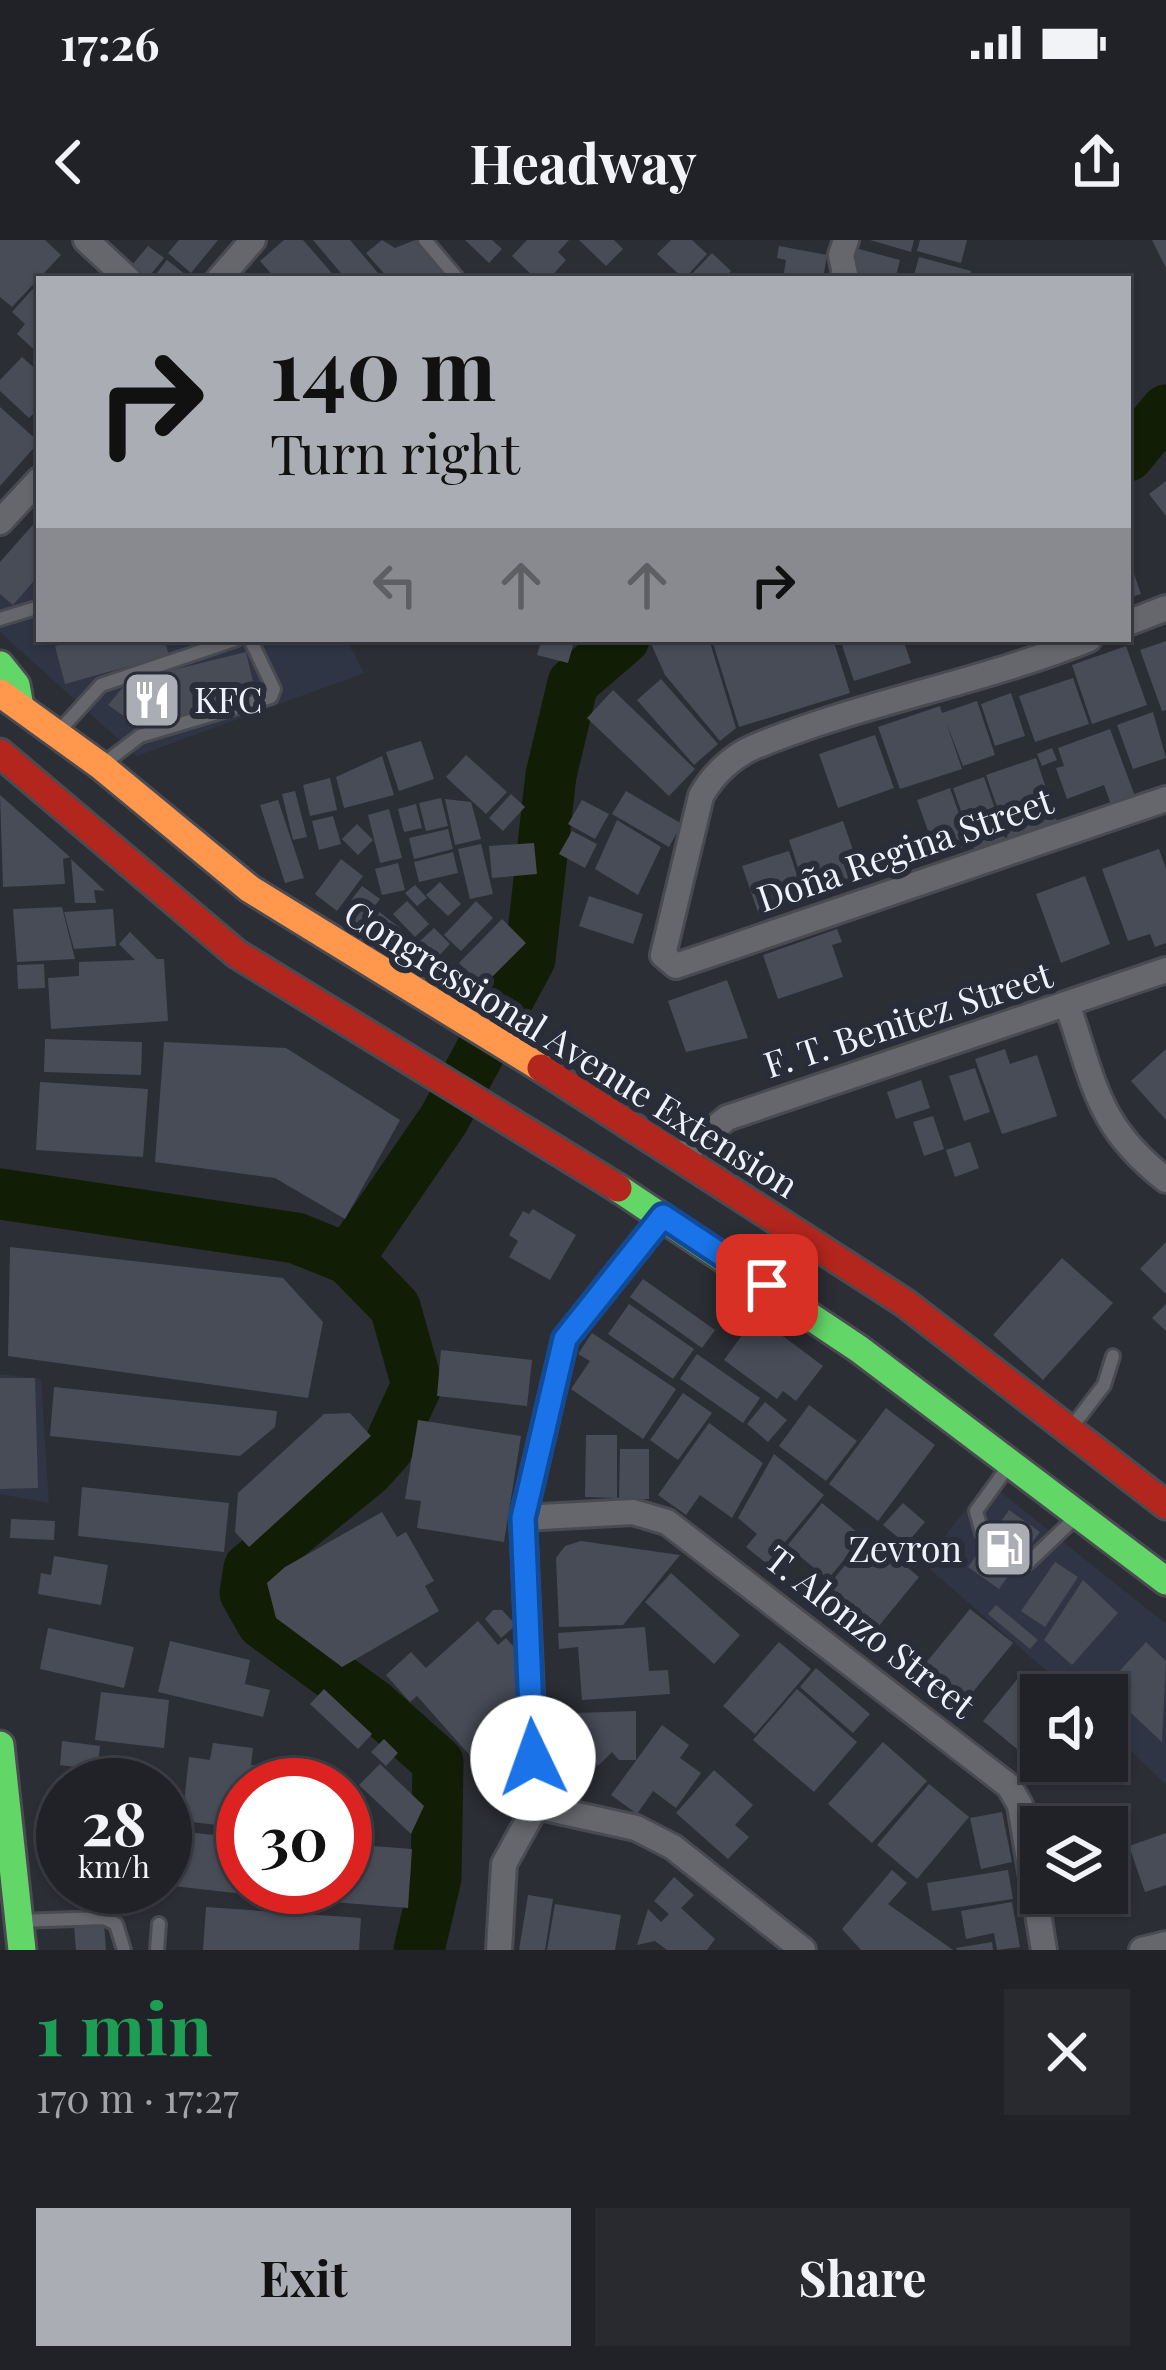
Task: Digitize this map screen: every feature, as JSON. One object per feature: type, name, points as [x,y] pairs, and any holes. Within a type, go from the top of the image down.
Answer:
[{"type":"main road","points":[[0,665],[14,680],[10,700]]},
{"type":"main road","name":"Congressional Avenue Extension","points":[[10,700],[101,766],[250,889],[682,1155],[905,1304],[1166,1505]]},
{"type":"main road","points":[[0,752],[202,927],[271,977],[663,1216],[837,1330],[1013,1459],[1166,1581]]},
{"type":"main road","points":[[0,1745],[22,1950]]},
{"type":"street","points":[[86,240],[125,276]]},
{"type":"street","points":[[222,276],[253,240]]},
{"type":"street","points":[[846,240],[842,255],[846,276]]},
{"type":"street","points":[[0,522],[36,482]]},
{"type":"street","points":[[1131,622],[1166,608]]},
{"type":"street","name":"Doña Regina Street","points":[[1081,642],[1026,664],[750,748],[710,779],[701,796],[664,956],[676,966],[1166,799]]},
{"type":"street","name":"F. T. Benitez Street","points":[[682,1155],[727,1118],[1068,1007],[1166,970]]},
{"type":"street","points":[[1068,1007],[1105,1118],[1121,1141],[1166,1180]]},
{"type":"street","points":[[499,1950],[504,1864],[536,1806],[523,1518],[565,1339],[663,1216]]},
{"type":"street","name":"T. Alonzo Street","points":[[523,1518],[633,1511],[668,1522],[1009,1786],[1020,1805],[1044,1950]]},
{"type":"street","points":[[536,1806],[636,1828],[673,1847],[803,1950]]},
{"type":"street","points":[[1142,1950],[1166,1944]]},
{"type":"lane","points":[[425,240],[455,276]]},
{"type":"lane","points":[[0,619],[36,609]]},
{"type":"lane","points":[[56,734],[101,686],[229,642]]},
{"type":"lane","points":[[101,766],[140,736],[271,697],[274,689],[251,642]]},
{"type":"lane","points":[[1070,1429],[1104,1384],[1113,1356]]},
{"type":"lane","points":[[1013,1459],[976,1511],[982,1534],[1029,1562],[1080,1513]]},
{"type":"lane","points":[[18,1921],[104,1918],[116,1924],[124,1950]]},
{"type":"lane","points":[[157,1950],[159,1924]]},
{"type":"shaded area","points":[[36,530],[36,642],[348,642],[364,673],[137,756],[0,632],[0,568]]},
{"type":"shaded area","points":[[0,1374],[41,1379],[49,1503],[0,1494]]},
{"type":"shaded area","points":[[987,1481],[1166,1624],[1166,1785],[1128,1748],[1128,1674],[1050,1674],[924,1564]]},
{"type":"building","points":[[0,240],[45,240],[61,255],[36,276],[12,307],[0,297]]},
{"type":"building","points":[[179,240],[218,240],[191,273],[168,253]]},
{"type":"building","points":[[284,240],[303,240],[334,276],[273,276],[260,261]]},
{"type":"building","points":[[313,240],[350,240],[380,276],[343,276]]},
{"type":"building","points":[[382,240],[395,248],[415,240],[443,273],[386,276],[366,253]]},
{"type":"building","points":[[465,240],[492,240],[502,249],[489,263]]},
{"type":"building","points":[[527,240],[569,240],[558,252],[566,260],[552,276],[533,276],[512,256]]},
{"type":"building","points":[[579,240],[614,240],[623,249],[606,266]]},
{"type":"building","points":[[671,240],[692,240],[707,254],[687,276],[681,276],[657,254]]},
{"type":"building","points":[[870,240],[914,240],[911,252]]},
{"type":"building","points":[[920,240],[967,240],[961,263],[917,251]]},
{"type":"building","points":[[1152,240],[1166,240],[1166,268]]},
{"type":"building","points":[[148,246],[164,258],[150,276],[132,265]]},
{"type":"building","points":[[779,246],[827,255],[824,276],[783,276],[786,260],[777,258]]},
{"type":"building","points":[[855,248],[900,260],[896,276],[851,276]]},
{"type":"building","points":[[712,253],[731,271],[727,276],[690,276]]},
{"type":"building","points":[[919,257],[971,271],[970,276],[914,276]]},
{"type":"building","points":[[167,260],[186,275],[178,276],[154,276]]},
{"type":"building","points":[[36,285],[36,351],[17,334],[25,324],[12,312]]},
{"type":"building","points":[[22,357],[36,369],[36,413],[29,418],[0,391],[0,380]]},
{"type":"building","points":[[0,407],[36,439],[36,445],[0,486]]},
{"type":"building","points":[[1166,481],[1166,516],[1149,494]]},
{"type":"building","points":[[36,521],[36,578],[13,605],[0,594],[0,562]]},
{"type":"building","points":[[1131,566],[1141,594],[1131,597]]},
{"type":"building","points":[[1166,641],[1166,710],[1162,711],[1140,650]]},
{"type":"building","points":[[165,642],[169,655],[65,684],[55,646]]},
{"type":"building","points":[[541,642],[574,642],[568,663],[537,655]]},
{"type":"building","points":[[650,642],[710,642],[736,728],[720,741],[665,675]]},
{"type":"building","points":[[713,642],[834,642],[850,693],[739,727]]},
{"type":"building","points":[[841,642],[904,642],[911,663],[854,681]]},
{"type":"building","points":[[1126,646],[1147,705],[1092,724],[1072,665]]},
{"type":"building","points":[[246,652],[254,686],[238,690],[242,704],[159,724],[144,714],[135,724],[108,705],[128,681]]},
{"type":"building","points":[[1073,678],[1089,724],[1035,742],[1019,696]]},
{"type":"building","points":[[661,679],[718,744],[694,765],[637,700]]},
{"type":"building","points":[[613,690],[695,769],[669,796],[587,718]]},
{"type":"building","points":[[1011,693],[1025,736],[995,746],[981,704]]},
{"type":"building","points":[[977,701],[995,755],[963,766],[946,722],[962,769],[900,789],[878,727],[940,706],[942,713]]},
{"type":"building","points":[[1153,712],[1166,758],[1133,769],[1117,725]]},
{"type":"building","points":[[1110,729],[1136,799],[1112,807],[1104,785],[1067,799],[1056,768],[1064,766],[1058,748]]},
{"type":"building","points":[[875,735],[894,788],[838,808],[819,754]]},
{"type":"building","points":[[421,741],[434,779],[399,791],[386,752]]},
{"type":"building","points":[[1052,748],[1057,760],[1042,766],[1037,754]]},
{"type":"building","points":[[466,755],[507,792],[486,814],[446,777]]},
{"type":"building","points":[[382,756],[394,795],[344,808],[336,777]]},
{"type":"building","points":[[1036,758],[1059,827],[1010,844],[986,775]]},
{"type":"building","points":[[984,777],[1006,841],[975,851],[953,788]]},
{"type":"building","points":[[330,778],[337,810],[310,816],[303,785]]},
{"type":"building","points":[[950,788],[970,845],[937,856],[917,800]]},
{"type":"building","points":[[295,791],[307,837],[293,840],[282,794]]},
{"type":"building","points":[[626,791],[682,824],[669,847],[612,814]]},
{"type":"building","points":[[511,794],[525,807],[503,831],[489,818]]},
{"type":"building","points":[[0,795],[70,857],[63,859],[65,884],[3,887]]},
{"type":"building","points":[[441,798],[448,826],[426,831],[419,803]]},
{"type":"building","points":[[445,799],[471,802],[481,839],[455,845]]},
{"type":"building","points":[[278,800],[304,878],[285,883],[260,805]]},
{"type":"building","points":[[582,800],[609,814],[595,839],[568,824]]},
{"type":"building","points":[[416,804],[422,828],[404,832],[398,809]]},
{"type":"building","points":[[389,809],[402,858],[380,863],[368,815]]},
{"type":"building","points":[[333,816],[341,844],[319,850],[312,821]]},
{"type":"building","points":[[617,820],[661,847],[638,895],[595,869]]},
{"type":"building","points":[[843,821],[863,879],[808,898],[789,840]]},
{"type":"building","points":[[357,824],[373,840],[358,855],[342,839]]},
{"type":"building","points":[[448,829],[453,849],[414,859],[409,838]]},
{"type":"building","points":[[572,831],[597,844],[585,868],[559,854]]},
{"type":"building","points":[[534,843],[537,874],[492,878],[489,846]]},
{"type":"building","points":[[481,844],[493,894],[470,899],[458,849]]},
{"type":"building","points":[[1159,849],[1166,869],[1166,943],[1155,947],[1150,934],[1128,941],[1102,869]]},
{"type":"building","points":[[789,851],[805,899],[759,915],[742,866]]},
{"type":"building","points":[[453,852],[458,873],[419,882],[414,862]]},
{"type":"building","points":[[71,859],[105,891],[94,890],[96,903],[75,903]]},
{"type":"building","points":[[341,859],[363,876],[337,911],[315,894]]},
{"type":"building","points":[[398,863],[405,890],[382,895],[375,869]]},
{"type":"building","points":[[1085,876],[1110,944],[1061,963],[1036,894]]},
{"type":"building","points":[[440,882],[461,904],[448,916],[426,895]]},
{"type":"building","points":[[415,885],[427,898],[417,906],[405,893]]},
{"type":"building","points":[[362,886],[380,899],[360,925],[342,912]]},
{"type":"building","points":[[589,896],[643,914],[633,944],[579,926]]},
{"type":"building","points":[[407,901],[429,924],[415,937],[393,914]]},
{"type":"building","points":[[476,901],[493,918],[461,951],[444,935]]},
{"type":"building","points":[[62,907],[75,959],[17,962],[13,909]]},
{"type":"building","points":[[113,909],[116,946],[74,949],[64,912]]},
{"type":"building","points":[[377,910],[401,929],[388,944],[365,925]]},
{"type":"building","points":[[502,919],[526,943],[482,987],[459,963]]},
{"type":"building","points":[[434,928],[450,944],[437,958],[420,941]]},
{"type":"building","points":[[837,929],[842,942],[832,945],[843,977],[778,999],[763,955]]},
{"type":"building","points":[[130,932],[157,959],[164,959],[168,1021],[51,1029],[48,978],[79,976],[79,962],[135,960],[119,944]]},
{"type":"building","points":[[405,937],[429,954],[420,968],[395,951]]},
{"type":"building","points":[[445,956],[460,970],[447,984],[432,970]]},
{"type":"building","points":[[44,964],[45,988],[18,989],[17,965]]},
{"type":"building","points":[[727,980],[748,1038],[686,1052],[668,1001]]},
{"type":"building","points":[[45,1039],[142,1042],[141,1075],[44,1072]]},
{"type":"building","points":[[164,1042],[286,1048],[400,1120],[345,1219],[275,1178],[155,1162]]},
{"type":"building","points":[[1005,1049],[1010,1064],[1037,1055],[1057,1116],[1002,1134],[975,1059]]},
{"type":"building","points":[[1166,1049],[1166,1120],[1131,1081]]},
{"type":"building","points":[[975,1068],[990,1112],[964,1121],[949,1076]]},
{"type":"building","points":[[921,1080],[930,1108],[896,1119],[887,1092]]},
{"type":"building","points":[[40,1082],[148,1089],[143,1157],[36,1150]]},
{"type":"building","points":[[933,1116],[944,1149],[924,1156],[913,1122]]},
{"type":"building","points":[[970,1142],[979,1168],[955,1177],[946,1150]]},
{"type":"building","points":[[533,1209],[576,1235],[550,1280],[509,1257],[518,1241],[509,1235],[523,1211],[529,1214]]},
{"type":"building","points":[[1166,1242],[1166,1294],[1140,1269]]},
{"type":"building","points":[[10,1247],[283,1278],[323,1322],[308,1398],[8,1356]]},
{"type":"building","points":[[1062,1258],[1113,1303],[1043,1380],[993,1335]]},
{"type":"building","points":[[643,1279],[715,1330],[702,1348],[630,1297]]},
{"type":"building","points":[[629,1304],[694,1349],[673,1379],[608,1334]]},
{"type":"building","points":[[1166,1304],[1166,1331],[1152,1318]]},
{"type":"building","points":[[756,1316],[823,1366],[796,1401],[783,1391],[777,1399],[724,1360]]},
{"type":"building","points":[[592,1333],[676,1389],[643,1439],[571,1389],[590,1361],[578,1354]]},
{"type":"building","points":[[441,1350],[532,1360],[527,1406],[437,1396]]},
{"type":"building","points":[[697,1354],[760,1398],[743,1423],[680,1379]]},
{"type":"building","points":[[0,1378],[35,1378],[38,1488],[0,1489]]},
{"type":"building","points":[[54,1387],[277,1411],[275,1427],[240,1456],[50,1436]]},
{"type":"building","points":[[683,1393],[712,1413],[678,1460],[650,1440]]},
{"type":"building","points":[[765,1402],[787,1420],[768,1442],[747,1424]]},
{"type":"building","points":[[809,1405],[857,1441],[826,1481],[779,1446]]},
{"type":"building","points":[[886,1408],[935,1445],[878,1521],[829,1484]]},
{"type":"building","points":[[350,1413],[371,1436],[249,1547],[235,1532],[238,1493],[324,1414]]},
{"type":"building","points":[[418,1420],[521,1436],[504,1542],[417,1528],[421,1501],[405,1499]]},
{"type":"building","points":[[709,1423],[763,1463],[732,1518],[700,1495],[686,1515],[658,1495]]},
{"type":"building","points":[[586,1435],[617,1435],[617,1498],[585,1497]]},
{"type":"building","points":[[620,1449],[649,1449],[649,1499],[619,1499]]},
{"type":"building","points":[[774,1454],[824,1495],[767,1564],[746,1547],[757,1534],[738,1518]]},
{"type":"building","points":[[82,1487],[229,1503],[224,1552],[78,1536]]},
{"type":"building","points":[[822,1503],[863,1537],[828,1579],[787,1546]]},
{"type":"building","points":[[903,1503],[925,1522],[906,1544],[883,1525]]},
{"type":"building","name":"Zevron","points":[[1009,1510],[1040,1532],[999,1589],[968,1567]]},
{"type":"building","points":[[382,1512],[397,1537],[406,1532],[434,1581],[425,1586],[439,1611],[342,1667],[276,1618],[267,1583],[285,1567]]},
{"type":"building","points":[[11,1519],[55,1521],[54,1540],[10,1538]]},
{"type":"building","points":[[869,1536],[919,1577],[869,1638],[819,1597]]},
{"type":"building","points":[[581,1541],[680,1555],[623,1625],[559,1627],[556,1558],[565,1546]]},
{"type":"building","points":[[54,1556],[108,1565],[101,1605],[38,1594],[41,1573],[51,1575]]},
{"type":"building","points":[[1055,1562],[1078,1577],[1045,1627],[1021,1611]]},
{"type":"building","points":[[671,1573],[740,1635],[714,1664],[645,1602]]},
{"type":"building","points":[[1083,1580],[1118,1613],[1072,1665],[1044,1640]]},
{"type":"building","points":[[996,1605],[1038,1640],[1030,1649],[988,1614]]},
{"type":"building","points":[[970,1609],[1013,1643],[967,1699],[925,1664]]},
{"type":"building","points":[[493,1610],[502,1610],[516,1625],[501,1638],[485,1619]]},
{"type":"building","points":[[478,1621],[498,1645],[506,1638],[528,1663],[528,1736],[489,1777],[417,1696],[410,1702],[386,1675],[411,1652],[426,1668]]},
{"type":"building","points":[[645,1627],[649,1671],[668,1670],[670,1694],[582,1700],[578,1647],[559,1649],[558,1633]]},
{"type":"building","points":[[48,1628],[134,1647],[124,1688],[40,1669]]},
{"type":"building","points":[[170,1641],[250,1660],[245,1684],[270,1690],[263,1717],[158,1692]]},
{"type":"building","points":[[779,1642],[811,1669],[755,1734],[723,1706]]},
{"type":"building","points":[[1146,1642],[1166,1661],[1162,1742],[1128,1710],[1128,1674],[1117,1674]]},
{"type":"building","points":[[816,1668],[870,1714],[853,1733],[800,1687]]},
{"type":"building","points":[[1020,1676],[1020,1745],[1017,1749],[983,1721]]},
{"type":"building","points":[[324,1689],[372,1734],[358,1749],[310,1704]]},
{"type":"building","points":[[797,1689],[857,1742],[814,1792],[753,1740]]},
{"type":"building","points":[[101,1692],[169,1700],[164,1748],[95,1740]]},
{"type":"building","points":[[636,1711],[636,1760],[619,1760],[612,1752],[598,1766],[585,1753],[578,1754],[576,1713]]},
{"type":"building","points":[[662,1725],[689,1745],[680,1758],[701,1773],[676,1808],[653,1791],[637,1814],[611,1795]]},
{"type":"building","points":[[384,1739],[398,1753],[386,1766],[371,1752]]},
{"type":"building","points":[[62,1741],[100,1746],[98,1758],[61,1758]]},
{"type":"building","points":[[883,1742],[927,1781],[872,1843],[828,1804]]},
{"type":"building","points":[[213,1743],[253,1748],[252,1758],[216,1758],[216,1825],[192,1822],[189,1757],[210,1760]]},
{"type":"building","points":[[380,1764],[424,1806],[411,1834],[372,1797],[372,1772]]},
{"type":"building","points":[[714,1770],[753,1805],[735,1825],[749,1837],[728,1859],[676,1813]]},
{"type":"building","points":[[929,1784],[969,1817],[917,1879],[877,1845]]},
{"type":"building","points":[[1002,1812],[1012,1862],[981,1869],[970,1818]]},
{"type":"building","points":[[192,1833],[216,1835],[216,1891],[192,1888]]},
{"type":"building","points":[[1166,1833],[1166,1885],[1145,1892],[1129,1846]]},
{"type":"building","points":[[372,1846],[412,1849],[408,1908],[372,1905]]},
{"type":"building","points":[[892,1870],[907,1883],[888,1904],[953,1950],[861,1950],[842,1929]]},
{"type":"building","points":[[1008,1870],[1013,1899],[932,1911],[927,1883]]},
{"type":"building","points":[[674,1877],[694,1895],[681,1908],[715,1939],[707,1950],[667,1950],[655,1941],[637,1945],[648,1909],[661,1922],[669,1914],[654,1901]]},
{"type":"building","points":[[528,1895],[553,1899],[545,1950],[519,1950]]},
{"type":"building","points":[[1012,1902],[1020,1947],[997,1950],[994,1933],[966,1939],[961,1911]]},
{"type":"building","points":[[555,1904],[621,1915],[615,1950],[547,1950]]},
{"type":"building","points":[[206,1907],[216,1908],[216,1914],[361,1918],[359,1950],[203,1950]]},
{"type":"building","points":[[104,1923],[106,1950],[76,1950],[74,1925]]},
{"type":"building","points":[[992,1942],[993,1950],[956,1948]]},
{"type":"waterway","points":[[1131,452],[1166,410]]},
{"type":"waterway","points":[[348,1259],[444,1119],[530,959],[551,775],[573,683],[621,642]]},
{"type":"waterway","points":[[0,1194],[296,1238],[348,1259],[395,1307],[417,1385],[387,1450],[368,1471],[249,1568],[245,1593],[262,1623],[374,1705],[438,1762],[436,1878],[419,1950]]},
{"type":"traffic: fast","points":[[0,665],[16,685],[20,707]]},
{"type":"traffic: fast","points":[[618,1188],[859,1349],[1166,1581]]},
{"type":"traffic: fast","points":[[0,1745],[22,1950]]},
{"type":"traffic: slow","points":[[0,693],[101,766],[250,889],[541,1068]]},
{"type":"traffic: jam","points":[[0,753],[237,954],[618,1188]]},
{"type":"traffic: jam","points":[[541,1068],[905,1303],[1166,1505]]},
{"type":"place","name":"KFC","points":[[152,700]]},
{"type":"place","name":"Zevron","points":[[1004,1549]]},
{"type":"route","points":[[533,1758],[523,1518],[565,1339],[663,1216],[767,1285]]}]
